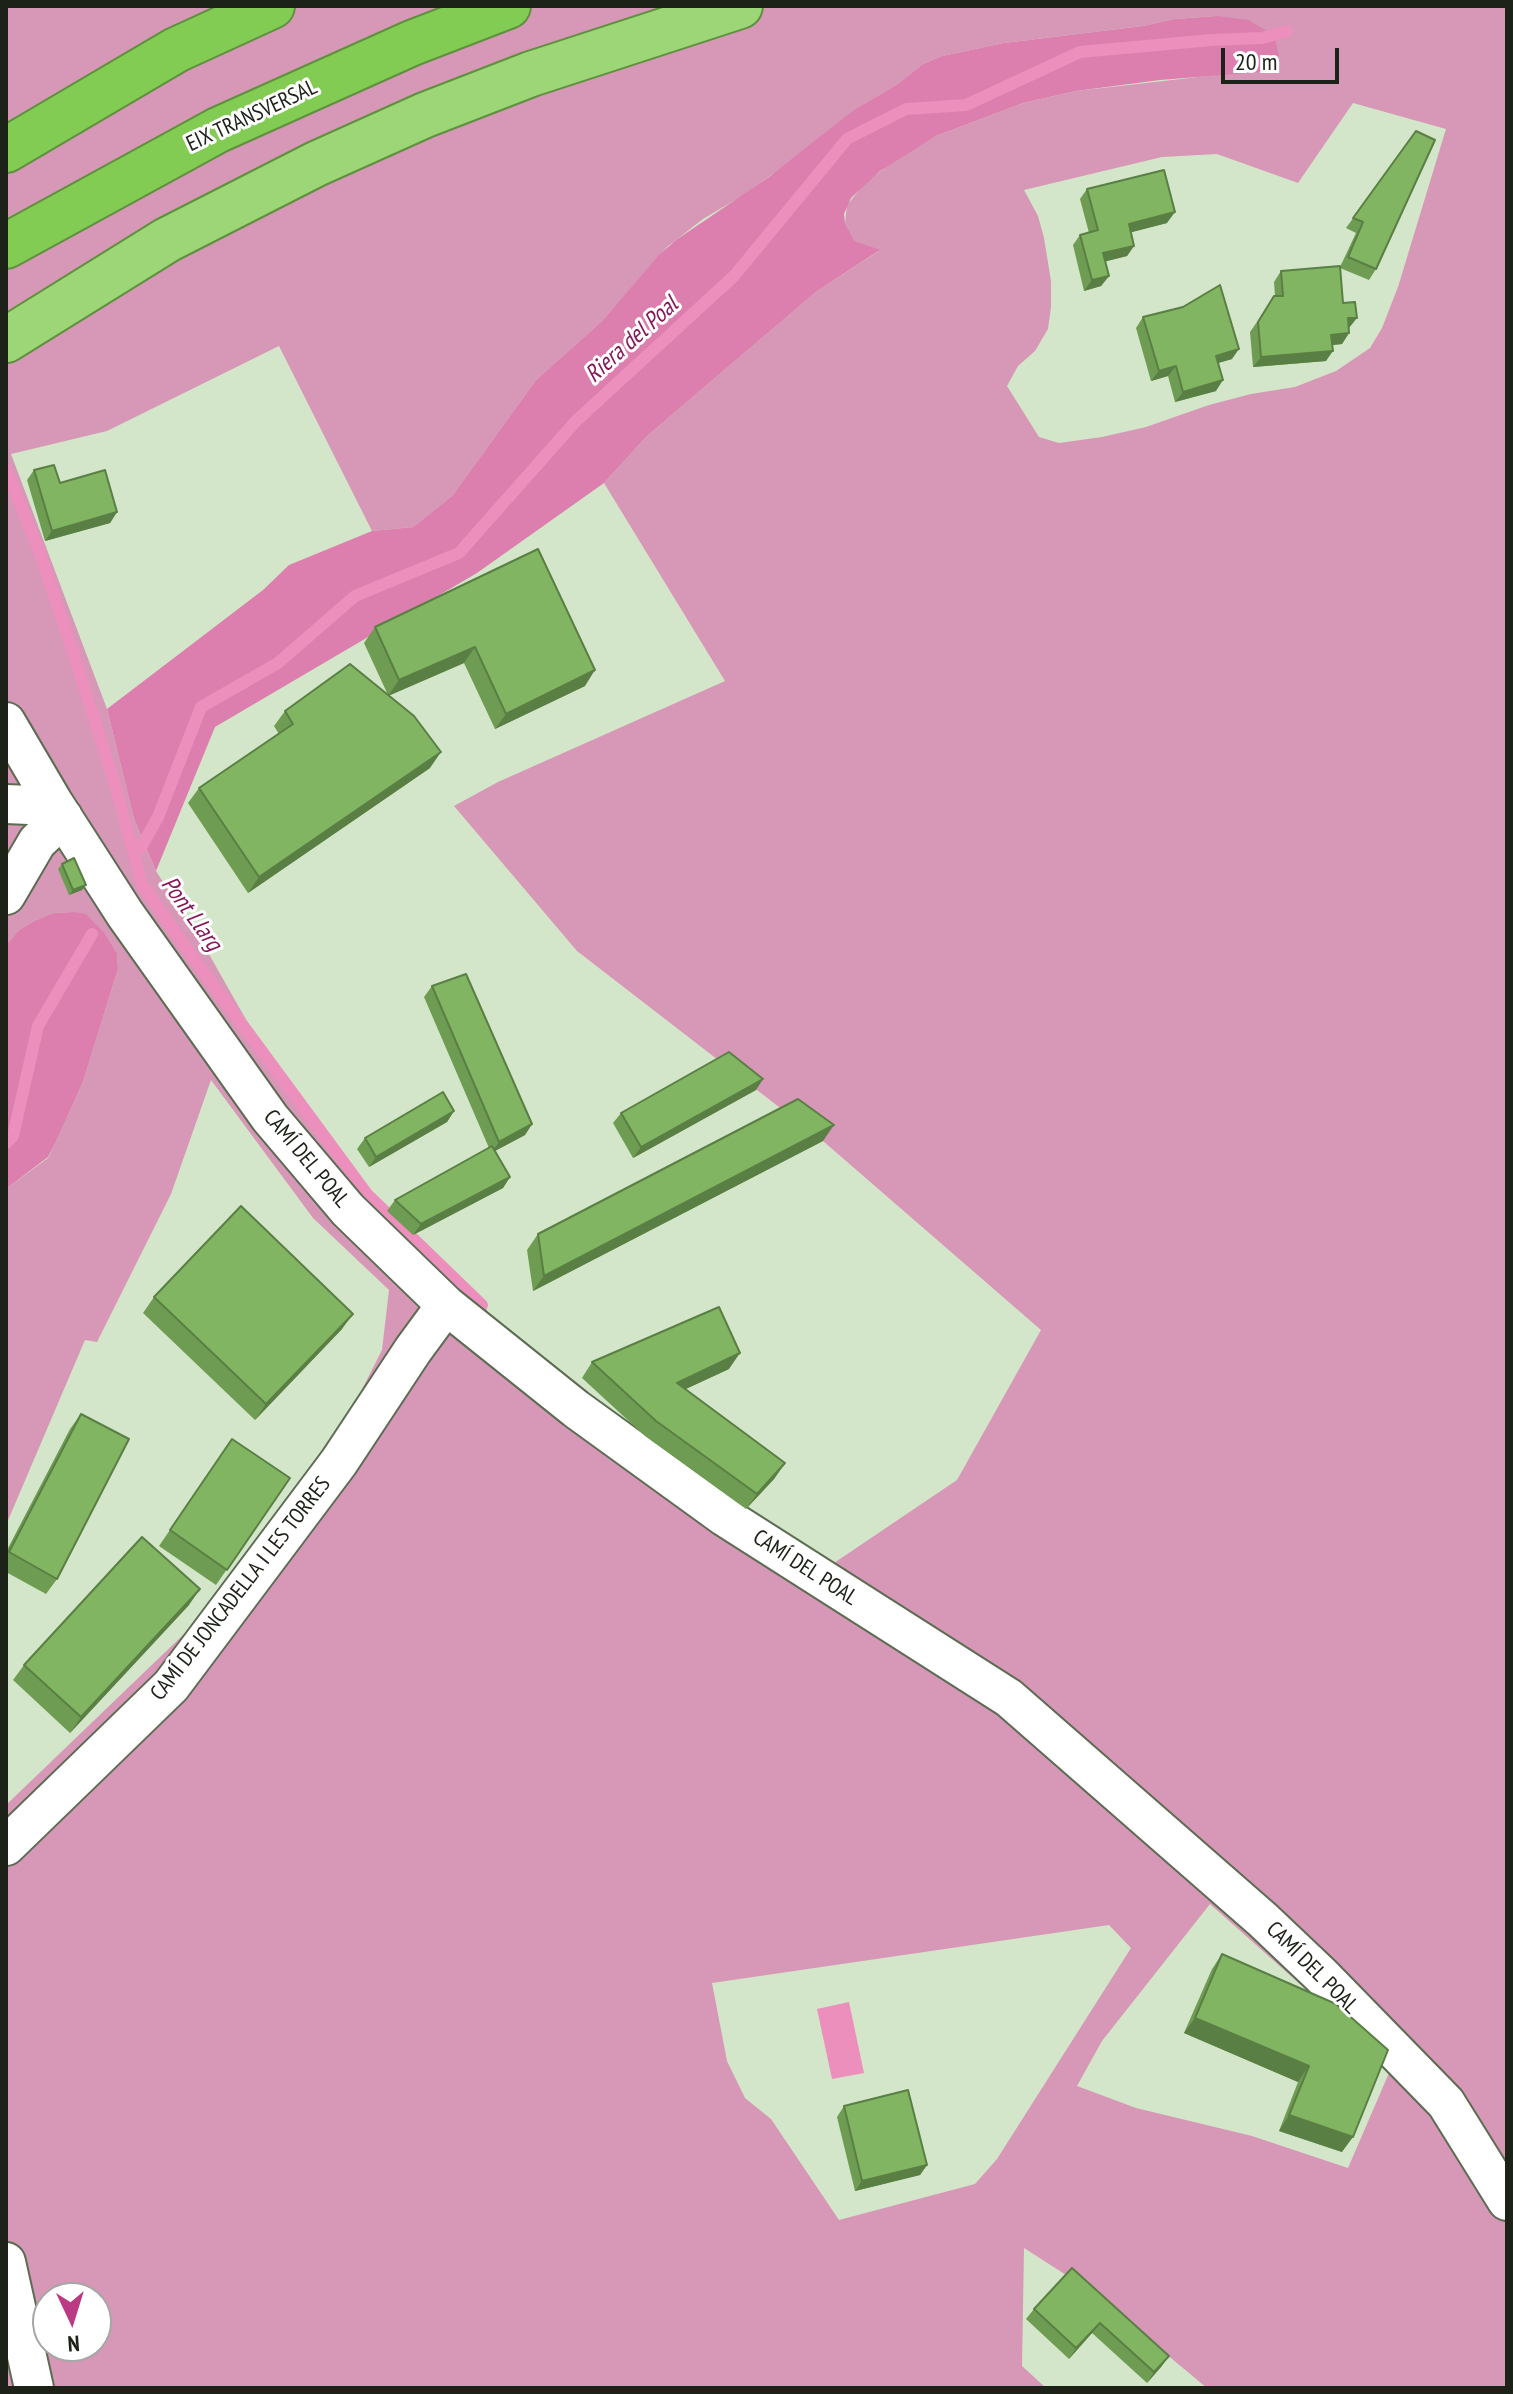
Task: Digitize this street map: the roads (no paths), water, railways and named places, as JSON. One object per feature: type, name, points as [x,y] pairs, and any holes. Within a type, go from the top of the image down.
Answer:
[{"type":"highway","points":[[6,150],[176,50],[272,6]]},
{"type":"highway","name":"EIX TRANSVERSAL","points":[[6,246],[218,130],[412,43],[508,6]]},
{"type":"highway","points":[[22,330],[167,240],[316,164],[425,115],[531,74],[740,6]]},
{"type":"street","points":[[6,722],[58,810]]},
{"type":"street","points":[[6,804],[58,810]]},
{"type":"street","points":[[6,895],[58,810]]},
{"type":"street","name":"CAMÍ DEL POAL","points":[[58,810],[125,914],[270,1118],[348,1210],[446,1305],[576,1409],[725,1517],[1009,1698],[1263,1920],[1321,1975],[1446,2103],[1507,2201]]},
{"type":"street","name":"CAMÍ DE JONCADELLA I LES TORRES","points":[[6,1846],[171,1686],[339,1462],[446,1305]]},
{"type":"street","points":[[6,2262],[34,2388]]},
{"type":"waterway","name":"Riera del Poal","points":[[140,849],[158,817],[201,707],[278,663],[355,596],[459,553],[576,421],[734,276],[847,139],[906,109],[966,105],[1080,52],[1262,38],[1287,31]]},
{"type":"waterway","name":"Pont Llarg","points":[[6,469],[39,551],[74,655],[116,788],[142,884],[367,1194],[482,1305]]},
{"type":"waterway","name":"Riera del Poal","points":[[6,1143],[13,1136],[38,1026],[92,934]]}]
